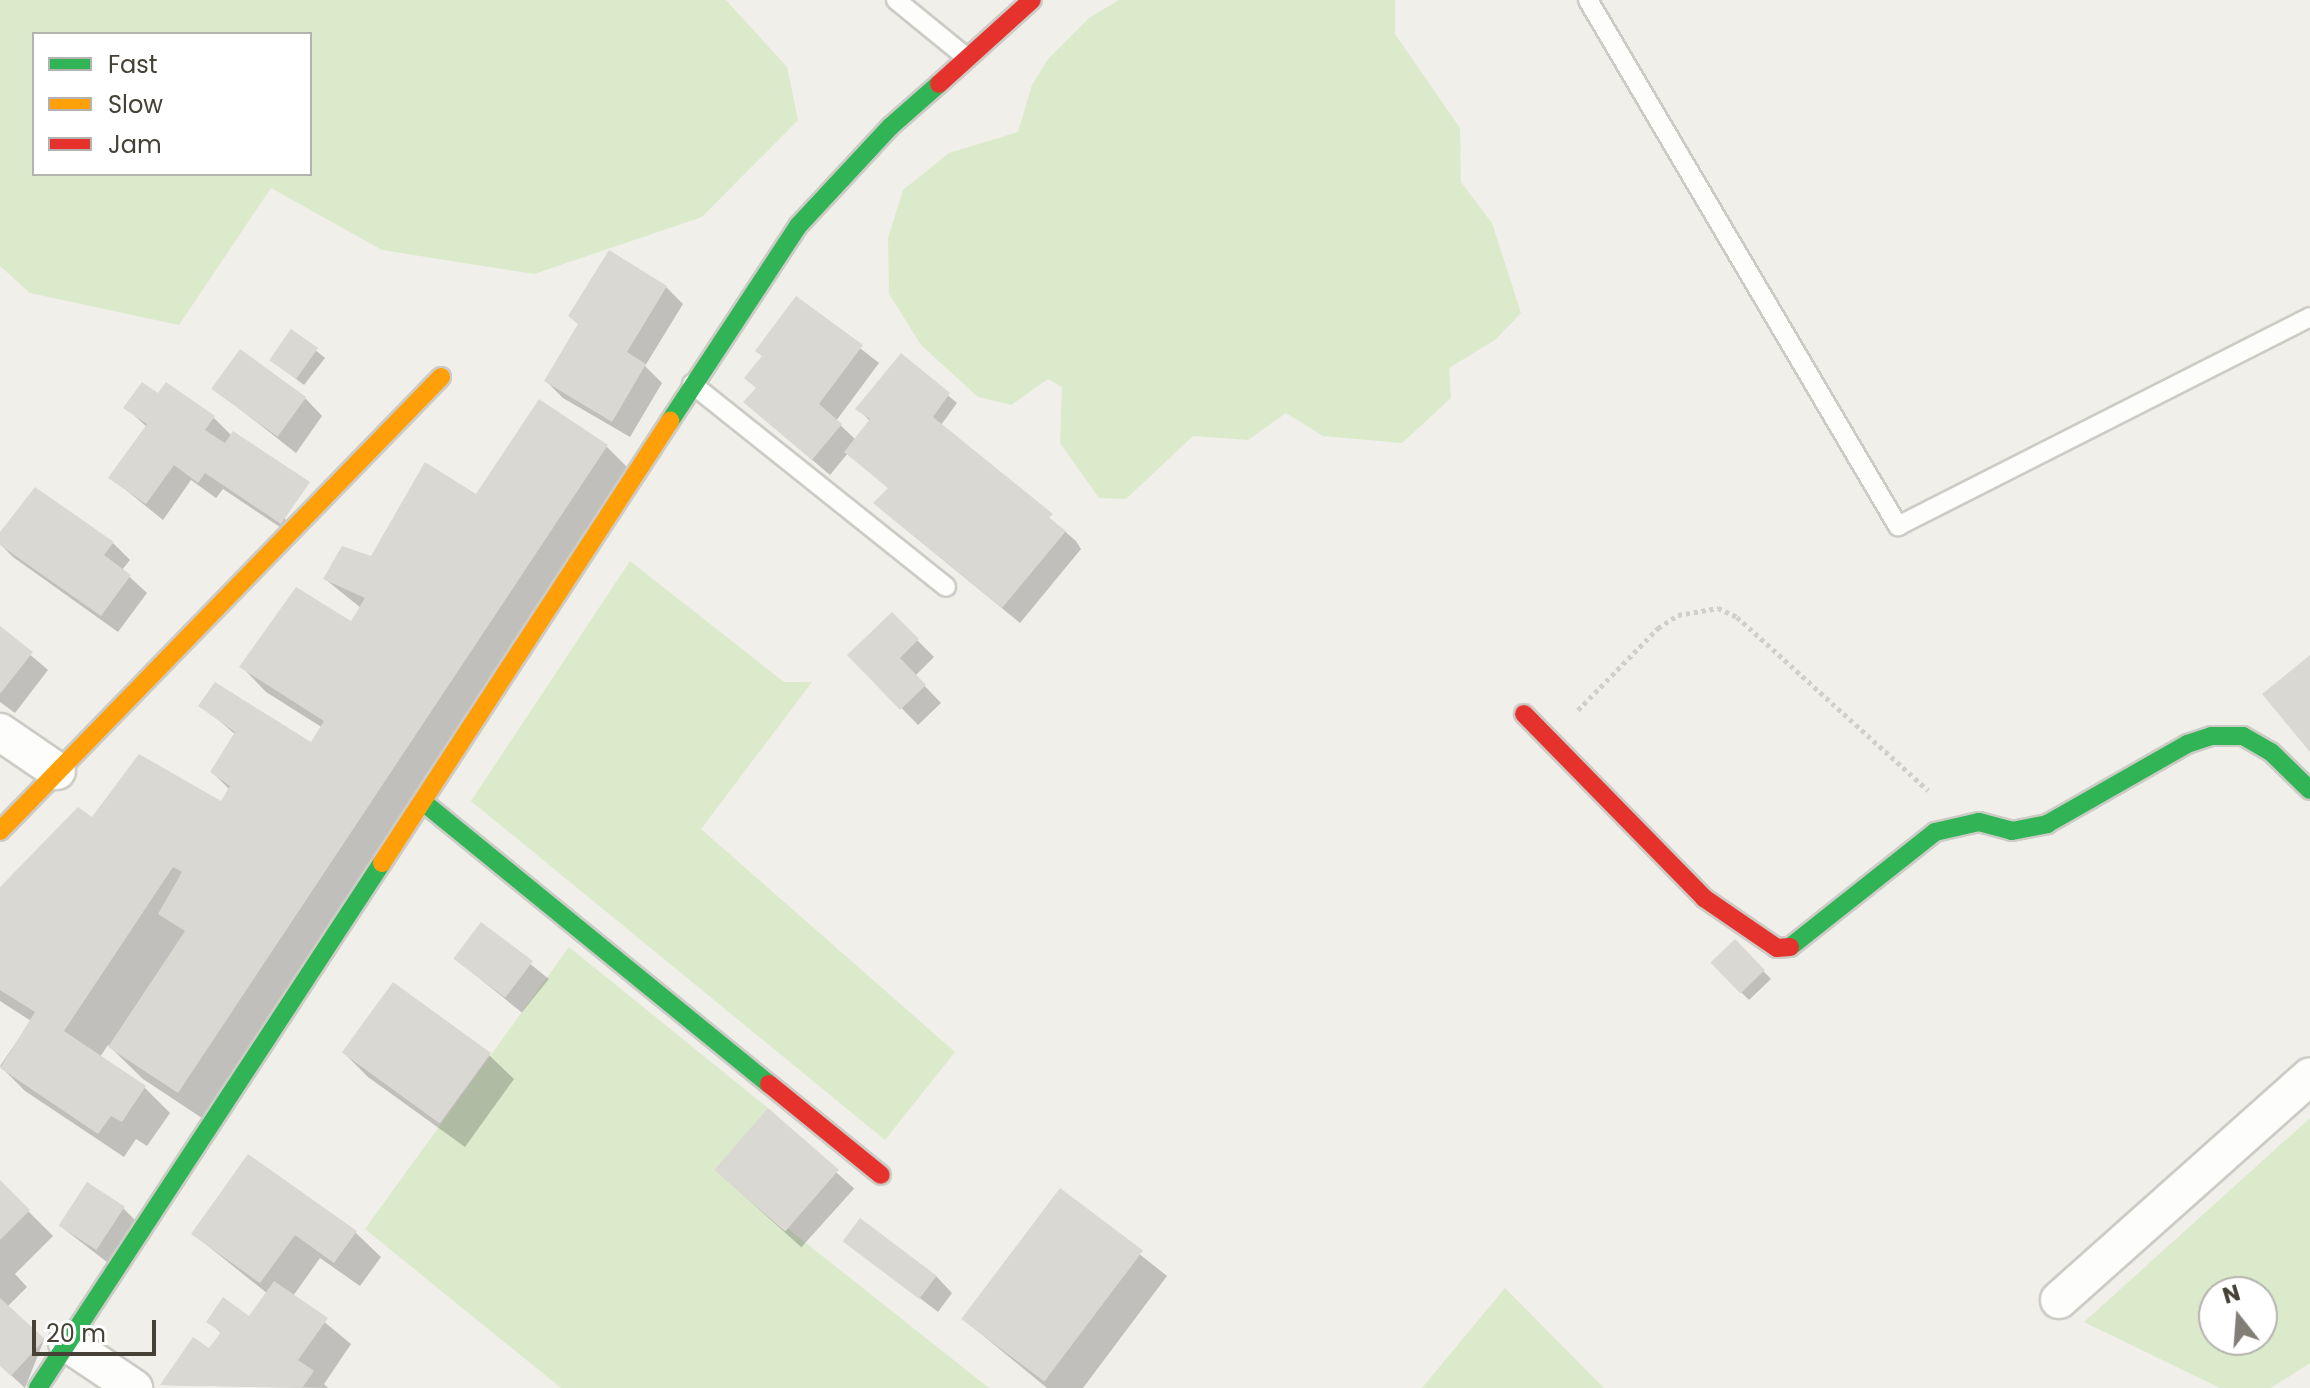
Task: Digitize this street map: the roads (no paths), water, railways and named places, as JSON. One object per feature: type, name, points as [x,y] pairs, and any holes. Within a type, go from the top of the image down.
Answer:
[{"type":"street","points":[[38,1388],[798,226],[842,174],[1032,0]]},
{"type":"street","points":[[0,831],[441,377]]},
{"type":"street","points":[[1524,714],[1704,898],[1777,948],[1789,947],[1935,832],[1979,822],[2012,831],[2047,824],[2076,812],[2187,744],[2211,736],[2243,736],[2271,752],[2310,790]]},
{"type":"street","points":[[0,732],[57,771]]},
{"type":"street","points":[[423,802],[881,1175]]},
{"type":"street","points":[[2059,1300],[2310,1076]]},
{"type":"street","points":[[67,1343],[134,1388]]},
{"type":"lane","points":[[896,0],[967,58]]},
{"type":"lane","points":[[1588,0],[1898,526],[2310,317]]},
{"type":"lane","points":[[692,384],[946,587]]}]
